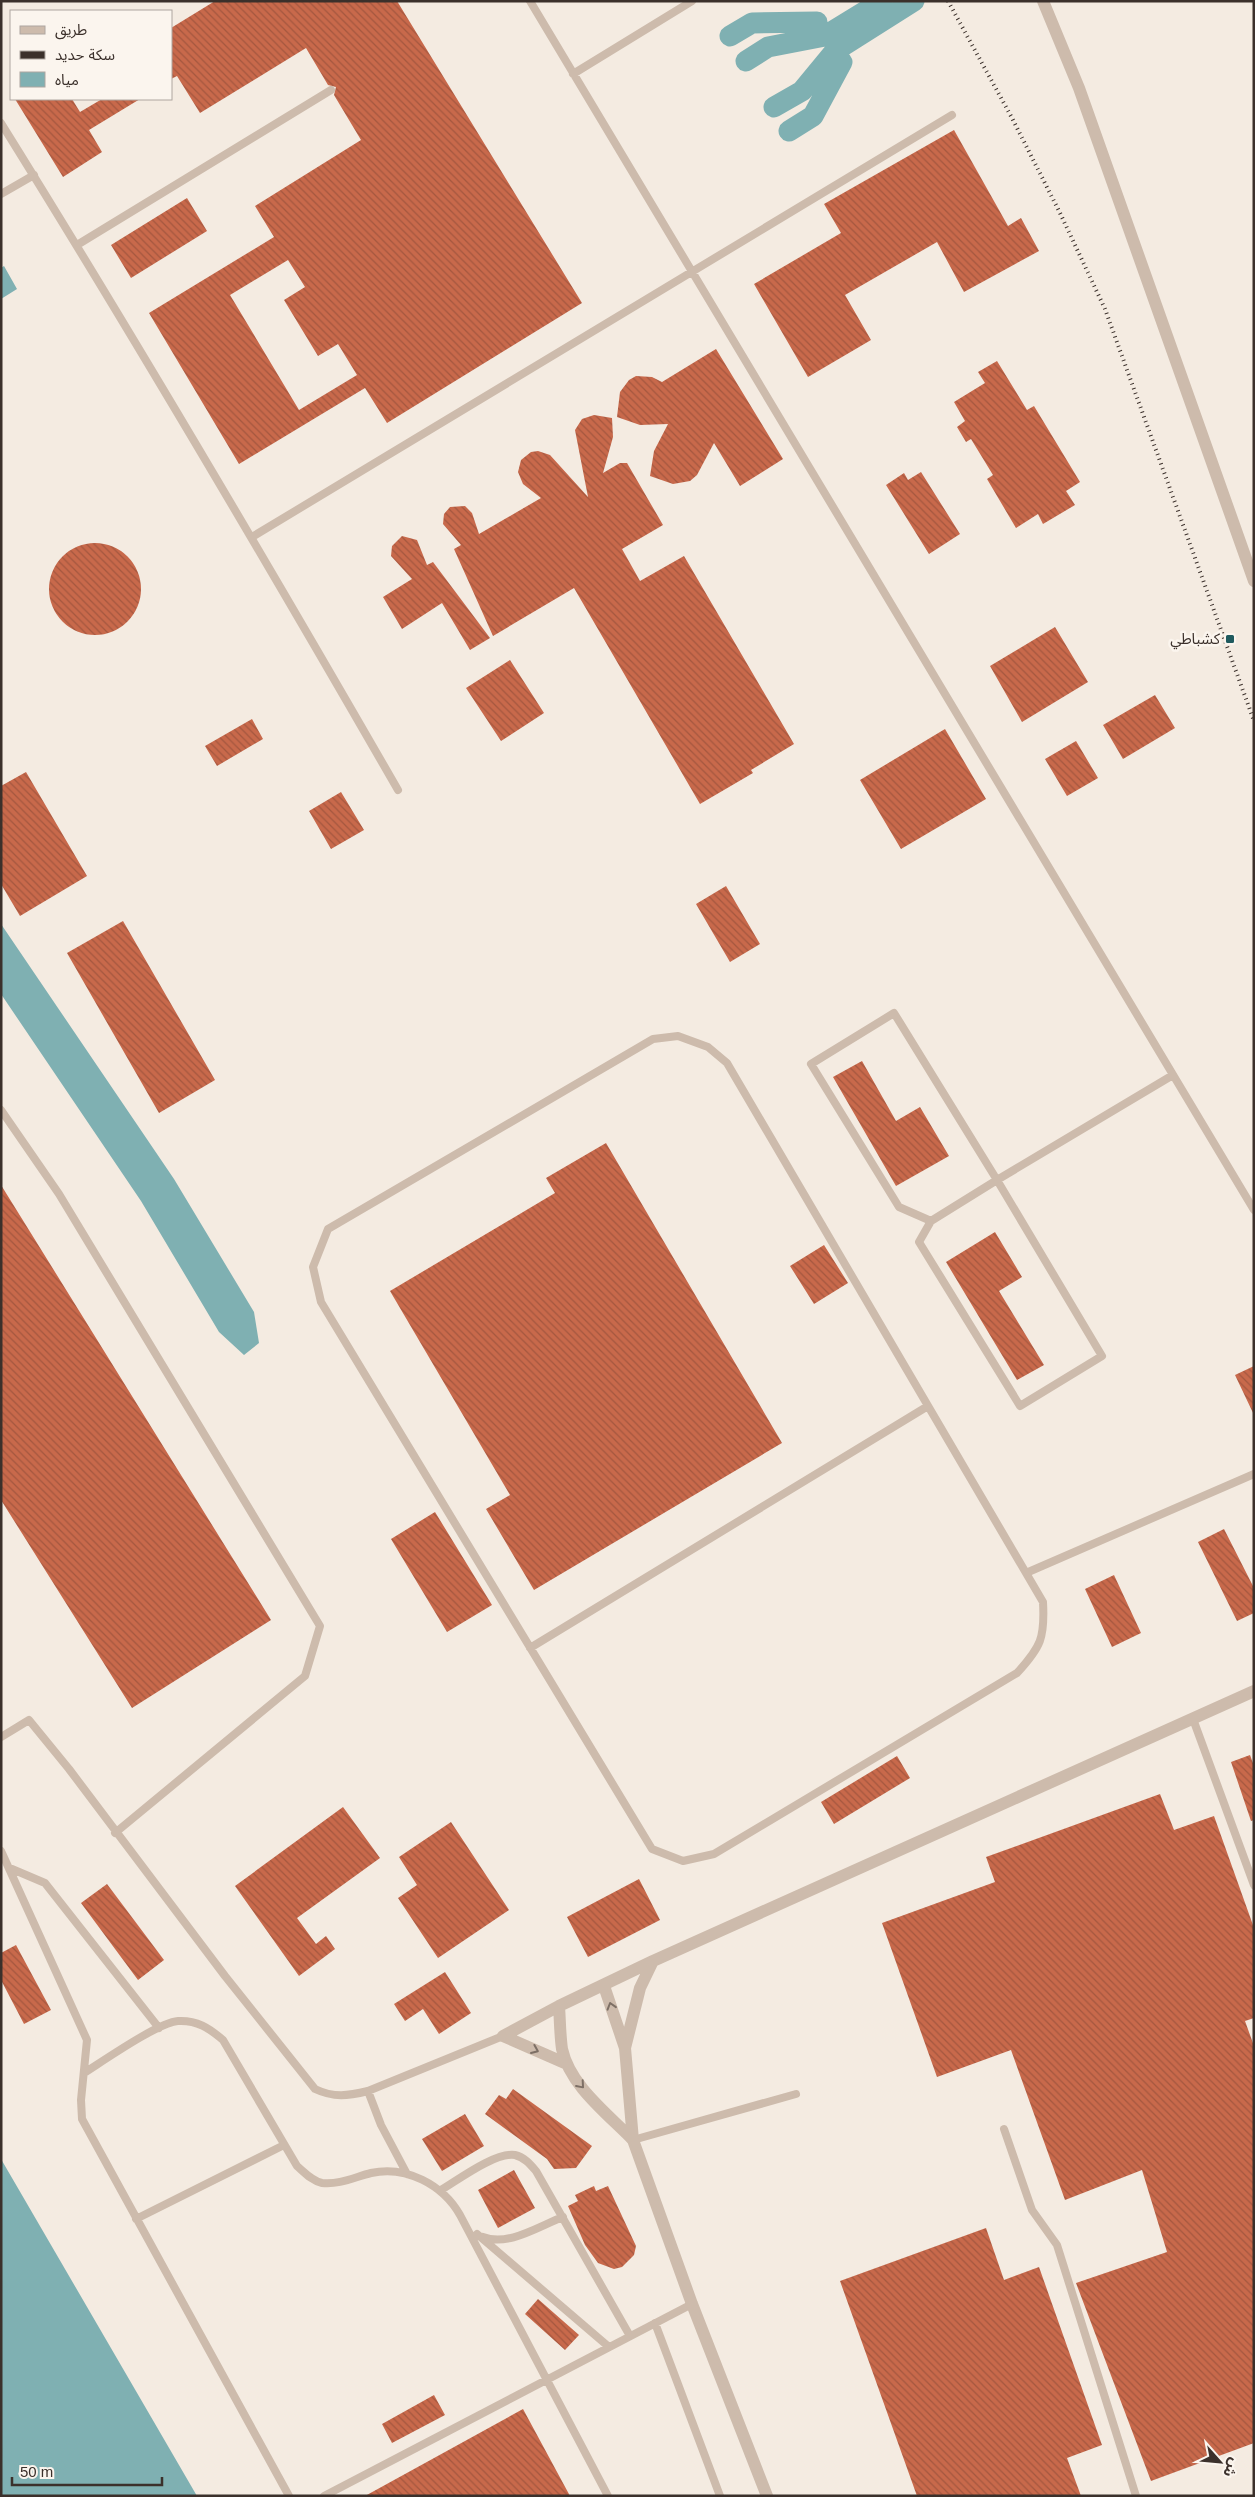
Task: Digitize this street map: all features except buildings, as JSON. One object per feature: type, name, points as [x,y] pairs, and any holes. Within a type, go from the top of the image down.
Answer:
[{"type":"street","points":[[1043,1],[1079,88],[1254,581]]},
{"type":"street","points":[[503,2036],[559,2006],[654,1961],[1254,1691]]},
{"type":"street","points":[[625,2048],[640,1988],[654,1961]]},
{"type":"street","points":[[604,1986],[625,2048],[633,2140],[692,2304],[767,2496]]},
{"type":"street","points":[[559,2006],[562,2049],[567,2064],[577,2082],[633,2140]]},
{"type":"street","points":[[503,2036],[567,2064]]},
{"type":"lane","points":[[530,1],[1254,1210]]},
{"type":"lane","points":[[573,74],[692,1]]},
{"type":"lane","points":[[77,245],[331,90]]},
{"type":"lane","points":[[252,538],[952,115]]},
{"type":"lane","points":[[1,123],[77,245],[252,538],[398,790]]},
{"type":"lane","points":[[1,194],[34,175]]},
{"type":"lane","points":[[931,1221],[899,1207],[811,1064],[894,1014],[997,1180],[1102,1356],[1020,1406],[919,1242],[931,1221],[997,1180],[1172,1075]]},
{"type":"lane","points":[[678,1036],[708,1047],[727,1063],[928,1406],[1043,1602],[1045,1629],[1034,1654],[1017,1673],[714,1854],[683,1861],[652,1849],[321,1302],[313,1266],[328,1229],[652,1039],[678,1036]]},
{"type":"lane","points":[[1,1110],[59,1194],[320,1626],[305,1676],[115,1833]]},
{"type":"lane","points":[[530,1648],[928,1406]]},
{"type":"lane","points":[[1026,1573],[1254,1474]]},
{"type":"lane","points":[[1193,1719],[1254,1886]]},
{"type":"lane","points":[[1,1737],[30,1720],[225,1976],[315,2089],[330,2096],[348,2096],[368,2091],[503,2036]]},
{"type":"lane","points":[[1,1851],[12,1870],[87,2040],[81,2100],[82,2119],[289,2496]]},
{"type":"lane","points":[[12,1870],[45,1883],[159,2028]]},
{"type":"lane","points":[[84,2073],[159,2028],[176,2021],[194,2022],[210,2029],[223,2040],[297,2166],[308,2176],[320,2182],[335,2183],[386,2171],[407,2174],[441,2190],[453,2203],[460,2215],[608,2496]]},
{"type":"lane","points":[[368,2091],[381,2125],[407,2174]]},
{"type":"lane","points":[[633,2140],[796,2094]]},
{"type":"lane","points":[[1004,2129],[1032,2210],[1057,2245],[1136,2496]]},
{"type":"lane","points":[[136,2219],[284,2145]]},
{"type":"lane","points":[[441,2190],[500,2156],[514,2155],[527,2160],[536,2171],[563,2217],[630,2336]]},
{"type":"lane","points":[[460,2215],[477,2234],[608,2347]]},
{"type":"lane","points":[[477,2234],[489,2239],[508,2239],[563,2217]]},
{"type":"lane","points":[[324,2496],[692,2304]]},
{"type":"lane","points":[[655,2323],[720,2496]]},
{"type":"water","points":[[4,266],[17,289],[1,299],[1,268]]},
{"type":"water","points":[[1,924],[174,1179],[254,1312],[259,1343],[244,1355],[219,1332],[141,1201],[1,994]]},
{"type":"water","points":[[1,2159],[197,2496],[1,2496]]},
{"type":"waterway","points":[[746,61],[768,47],[825,36],[882,1]]},
{"type":"waterway","points":[[774,107],[802,91],[835,51],[914,1]]},
{"type":"waterway","points":[[730,36],[752,23],[817,22]]},
{"type":"waterway","points":[[789,131],[813,116],[842,62]]},
{"type":"railway","points":[[948,1],[1012,118],[1060,213],[1105,309],[1254,721]]},
{"type":"place","name":"كشباطي","points":[[1230,639]]}]
